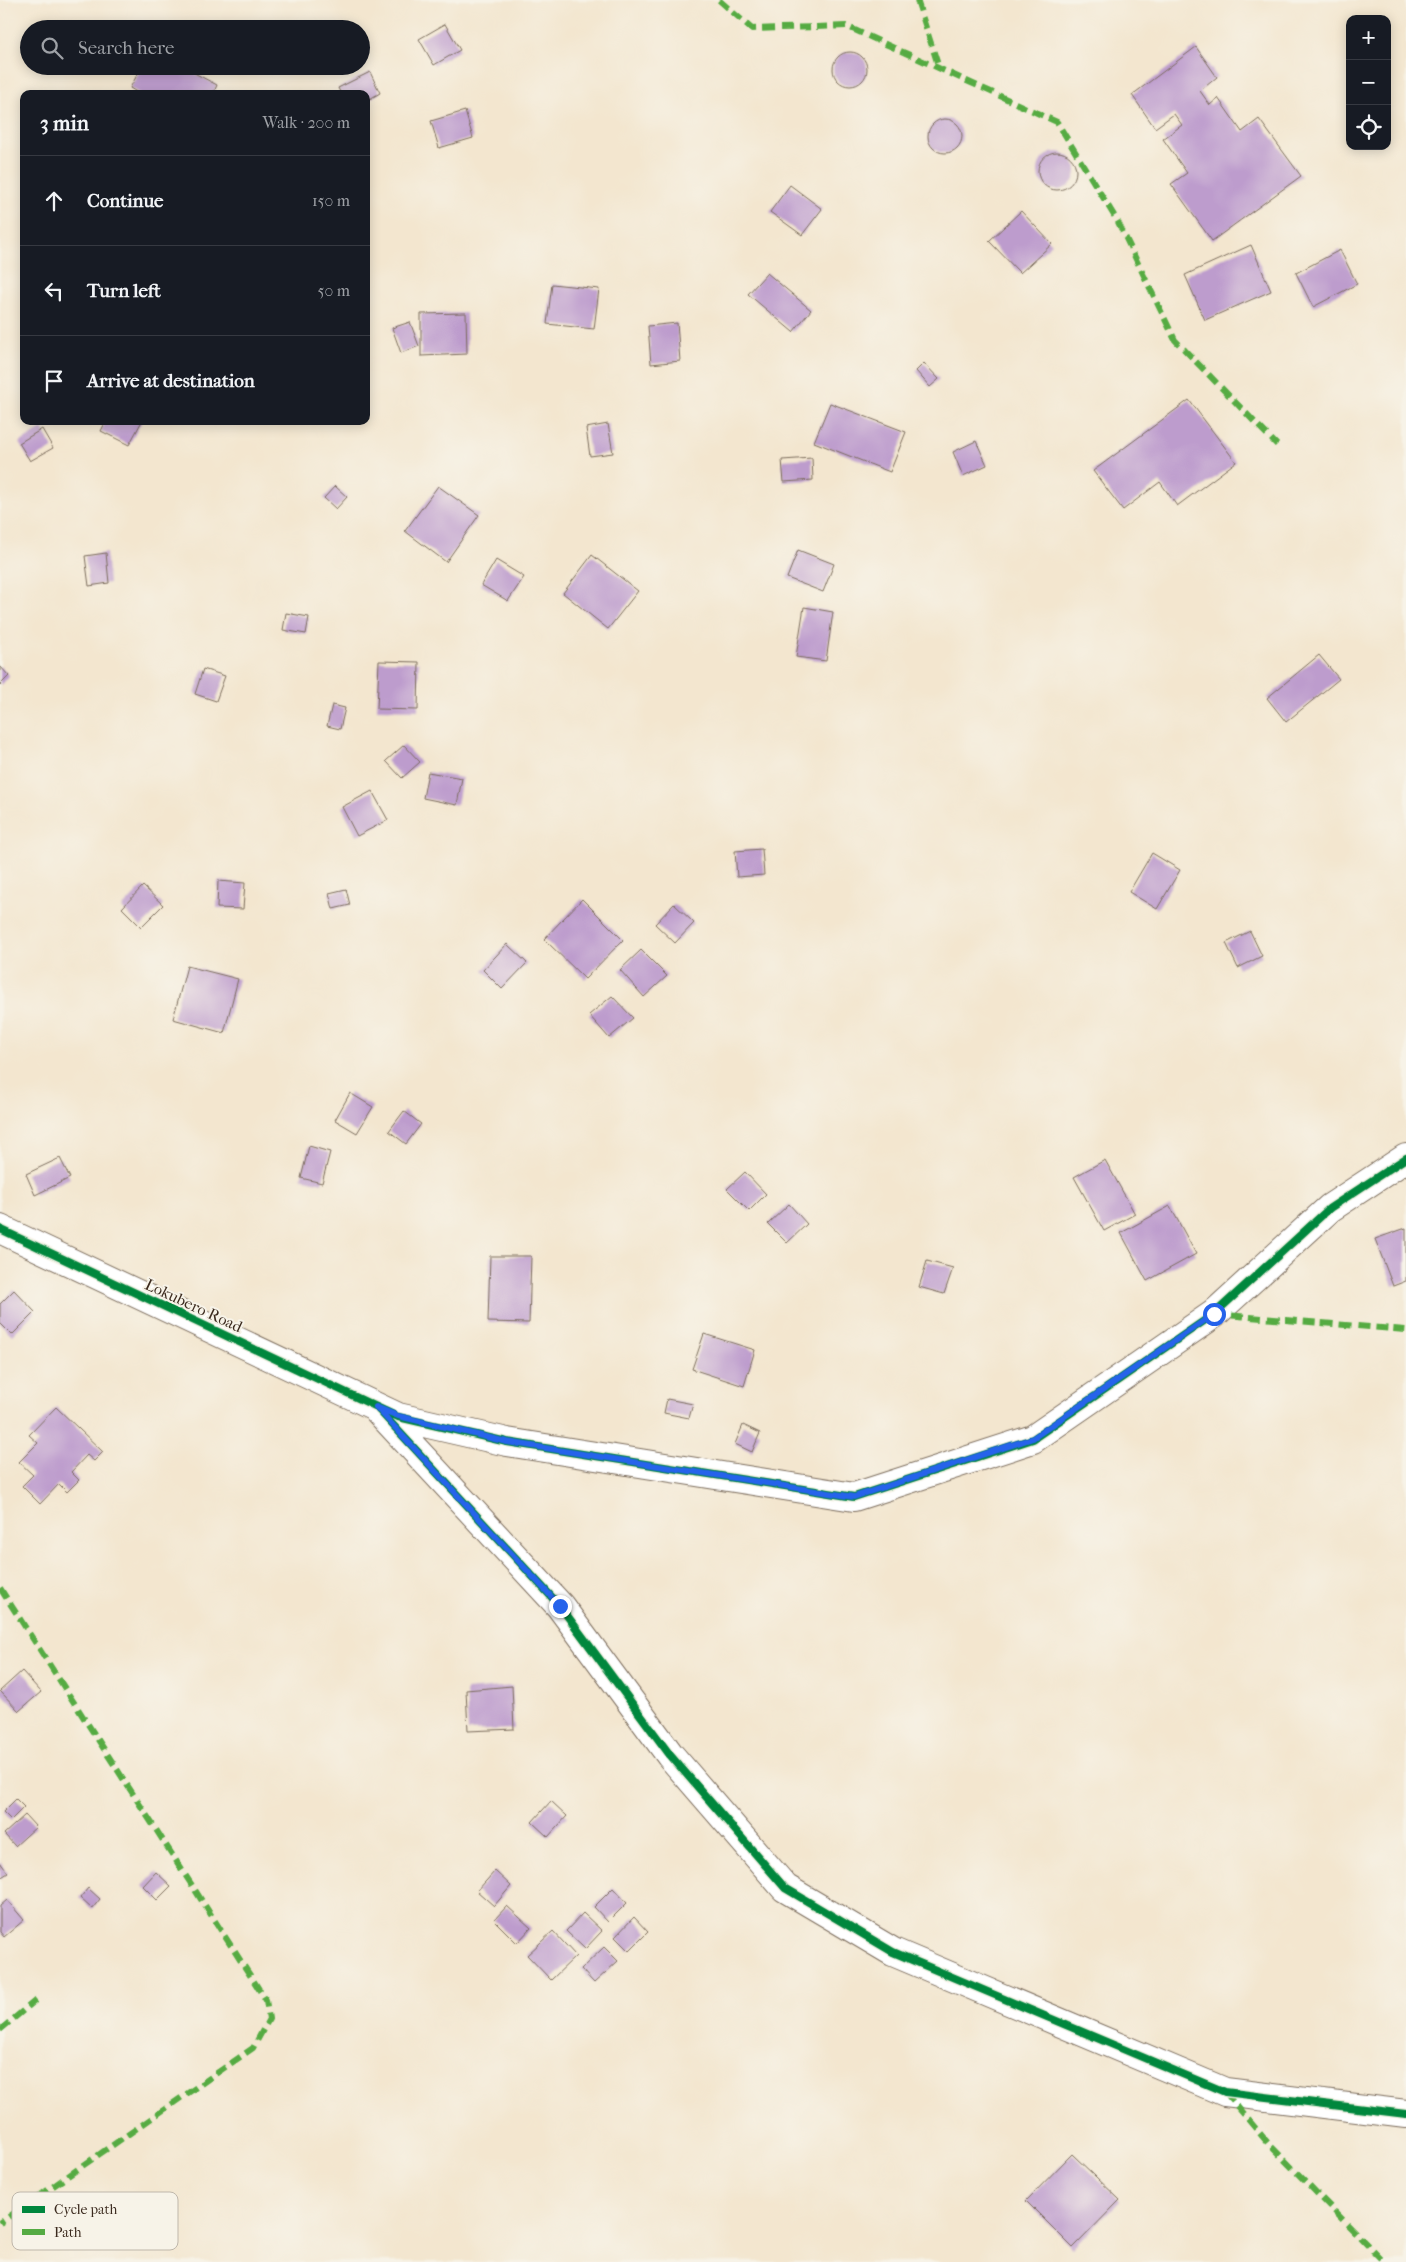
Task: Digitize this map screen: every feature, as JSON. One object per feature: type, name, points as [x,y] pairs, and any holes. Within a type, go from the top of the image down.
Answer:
[{"type":"street","name":"Lokubero Road","points":[[0,1229],[398,1416],[507,1442],[854,1497],[1033,1438],[1214,1314],[1330,1208],[1406,1158]]},
{"type":"street","points":[[376,1407],[560,1606],[670,1755],[785,1888],[893,1952],[1225,2092],[1406,2114]]},
{"type":"building","points":[[445,24],[460,50],[434,65],[419,39]]},
{"type":"building","points":[[1196,47],[1217,77],[1200,91],[1210,105],[1218,98],[1242,132],[1259,119],[1301,176],[1212,241],[1171,184],[1187,173],[1163,139],[1182,125],[1174,114],[1155,128],[1132,95]]},
{"type":"building","points":[[850,52],[862,57],[867,69],[862,81],[850,86],[838,81],[833,69],[838,57]]},
{"type":"building","points":[[370,72],[380,93],[370,99],[370,90],[339,90],[338,88],[364,75],[370,75]]},
{"type":"building","points":[[137,75],[198,75],[217,85],[215,90],[133,90],[130,88]]},
{"type":"building","points":[[465,111],[473,138],[439,148],[431,121]]},
{"type":"building","points":[[945,119],[957,124],[962,136],[957,148],[945,153],[933,148],[928,136],[933,124]]},
{"type":"building","points":[[1057,152],[1071,157],[1076,171],[1071,185],[1057,190],[1043,185],[1038,171],[1043,157]]},
{"type":"building","points":[[790,185],[822,209],[802,235],[770,212]]},
{"type":"building","points":[[1021,211],[1052,244],[1020,273],[989,241]]},
{"type":"building","points":[[1251,245],[1271,291],[1205,320],[1185,275]]},
{"type":"building","points":[[1340,250],[1357,284],[1313,307],[1296,273]]},
{"type":"building","points":[[767,273],[811,310],[793,332],[748,294]]},
{"type":"building","points":[[552,284],[599,289],[594,329],[547,324]]},
{"type":"building","points":[[466,313],[467,354],[421,356],[421,314]]},
{"type":"building","points":[[410,322],[419,346],[401,353],[392,328]]},
{"type":"building","points":[[677,323],[680,361],[651,364],[648,326]]},
{"type":"building","points":[[924,363],[939,379],[930,387],[916,371]]},
{"type":"building","points":[[1189,400],[1236,462],[1177,506],[1160,482],[1123,510],[1093,471]]},
{"type":"building","points":[[830,403],[906,432],[890,472],[814,442]]},
{"type":"building","points":[[608,424],[613,453],[590,456],[586,428]]},
{"type":"building","points":[[104,425],[140,425],[129,445],[101,431]]},
{"type":"building","points":[[42,429],[53,448],[30,461],[19,443]]},
{"type":"building","points":[[976,441],[987,465],[963,476],[953,452]]},
{"type":"building","points":[[812,458],[813,480],[784,482],[782,460]]},
{"type":"building","points":[[335,486],[347,497],[336,509],[324,498]]},
{"type":"building","points":[[438,486],[479,515],[446,562],[405,531]]},
{"type":"building","points":[[798,550],[834,564],[823,592],[787,578]]},
{"type":"building","points":[[106,553],[109,583],[89,586],[85,556]]},
{"type":"building","points":[[592,555],[638,591],[608,629],[563,593]]},
{"type":"building","points":[[496,560],[524,577],[508,601],[481,585]]},
{"type":"building","points":[[804,607],[833,612],[826,661],[796,657]]},
{"type":"building","points":[[286,613],[309,617],[306,634],[283,630]]},
{"type":"building","points":[[1319,655],[1339,679],[1286,722],[1267,698]]},
{"type":"building","points":[[379,661],[419,662],[418,710],[377,709]]},
{"type":"building","points":[[0,666],[9,676],[0,685]]},
{"type":"building","points":[[203,669],[225,676],[216,701],[195,694]]},
{"type":"building","points":[[332,705],[345,708],[340,729],[327,726]]},
{"type":"building","points":[[404,745],[420,762],[402,778],[386,761]]},
{"type":"building","points":[[428,772],[462,778],[457,805],[423,798]]},
{"type":"building","points":[[372,791],[388,820],[357,836],[342,807]]},
{"type":"building","points":[[762,849],[764,875],[737,877],[735,851]]},
{"type":"building","points":[[1152,853],[1180,870],[1157,909],[1129,892]]},
{"type":"building","points":[[218,881],[245,883],[243,909],[217,908]]},
{"type":"building","points":[[143,886],[163,905],[141,927],[122,908]]},
{"type":"building","points":[[346,889],[350,905],[333,909],[329,893]]},
{"type":"building","points":[[582,899],[623,940],[585,979],[544,939]]},
{"type":"building","points":[[674,904],[694,923],[675,943],[655,924]]},
{"type":"building","points":[[1250,931],[1262,956],[1238,968],[1226,943]]},
{"type":"building","points":[[507,944],[527,963],[502,989],[483,970]]},
{"type":"building","points":[[641,950],[667,976],[644,997],[620,970]]},
{"type":"building","points":[[187,966],[238,979],[224,1033],[173,1019]]},
{"type":"building","points":[[612,996],[633,1018],[609,1038],[589,1015]]},
{"type":"building","points":[[350,1093],[373,1107],[357,1133],[335,1120]]},
{"type":"building","points":[[404,1111],[421,1124],[406,1144],[389,1131]]},
{"type":"building","points":[[309,1146],[330,1152],[322,1183],[301,1178]]},
{"type":"building","points":[[60,1158],[70,1178],[35,1195],[26,1174]]},
{"type":"building","points":[[1105,1160],[1135,1214],[1104,1231],[1074,1177]]},
{"type":"building","points":[[745,1172],[766,1194],[749,1211],[727,1189]]},
{"type":"building","points":[[789,1204],[807,1224],[787,1243],[768,1224]]},
{"type":"building","points":[[1170,1206],[1196,1254],[1147,1281],[1121,1233]]},
{"type":"building","points":[[1406,1228],[1406,1281],[1393,1286],[1375,1239]]},
{"type":"building","points":[[490,1256],[531,1256],[529,1323],[488,1322]]},
{"type":"building","points":[[927,1261],[953,1268],[944,1294],[919,1287]]},
{"type":"building","points":[[14,1290],[35,1312],[12,1335],[0,1323],[0,1304]]},
{"type":"building","points":[[704,1334],[755,1350],[744,1386],[692,1369]]},
{"type":"building","points":[[667,1399],[693,1404],[689,1418],[664,1413]]},
{"type":"building","points":[[56,1407],[103,1452],[94,1461],[87,1455],[71,1472],[79,1480],[67,1492],[59,1484],[40,1504],[22,1486],[33,1475],[19,1462],[38,1443],[29,1435]]},
{"type":"building","points":[[743,1425],[760,1433],[752,1452],[735,1444]]},
{"type":"building","points":[[22,1671],[41,1692],[19,1711],[0,1691]]},
{"type":"building","points":[[512,1686],[514,1729],[468,1731],[466,1690]]},
{"type":"building","points":[[16,1799],[24,1807],[11,1820],[3,1812]]},
{"type":"building","points":[[551,1801],[567,1816],[548,1837],[532,1822]]},
{"type":"building","points":[[25,1815],[36,1827],[15,1846],[4,1834]]},
{"type":"building","points":[[0,1862],[8,1873],[0,1878]]},
{"type":"building","points":[[495,1871],[511,1886],[494,1906],[477,1891]]},
{"type":"building","points":[[156,1872],[171,1886],[157,1900],[143,1886]]},
{"type":"building","points":[[88,1888],[100,1899],[92,1909],[80,1898]]},
{"type":"building","points":[[613,1888],[627,1903],[608,1922],[594,1907]]},
{"type":"building","points":[[7,1900],[24,1920],[4,1937],[0,1932],[0,1906]]},
{"type":"building","points":[[507,1906],[531,1928],[517,1943],[494,1920]]},
{"type":"building","points":[[583,1913],[602,1931],[585,1949],[566,1931]]},
{"type":"building","points":[[634,1917],[648,1932],[629,1951],[615,1937]]},
{"type":"building","points":[[553,1931],[576,1956],[551,1980],[527,1955]]},
{"type":"building","points":[[604,1947],[618,1961],[594,1983],[581,1969]]},
{"type":"building","points":[[1072,2154],[1120,2200],[1073,2248],[1026,2201]]},
{"type":"marked path","points":[[719,0],[752,29],[846,26],[1057,122],[1118,222],[1175,340],[1277,445]]},
{"type":"marked path","points":[[917,0],[939,68]]},
{"type":"marked path","points":[[1214,1314],[1406,1330]]},
{"type":"marked path","points":[[0,1588],[266,2000],[269,2019],[253,2048],[45,2192]]},
{"type":"marked path","points":[[0,2030],[36,2000]]},
{"type":"marked path","points":[[1225,2092],[1268,2143],[1384,2262]]},
{"type":"marked path","points":[[0,2223],[12,2215]]},
{"type":"cycle path","points":[[0,1229],[398,1417],[507,1442],[854,1497],[1033,1439],[1214,1314],[1330,1208],[1406,1158]]},
{"type":"cycle path","points":[[379,1410],[560,1606],[670,1755],[785,1888],[893,1952],[1225,2092],[1406,2114]]},
{"type":"route","points":[[560,1606],[376,1407],[398,1416],[507,1442],[854,1497],[1033,1438],[1214,1314]]}]
